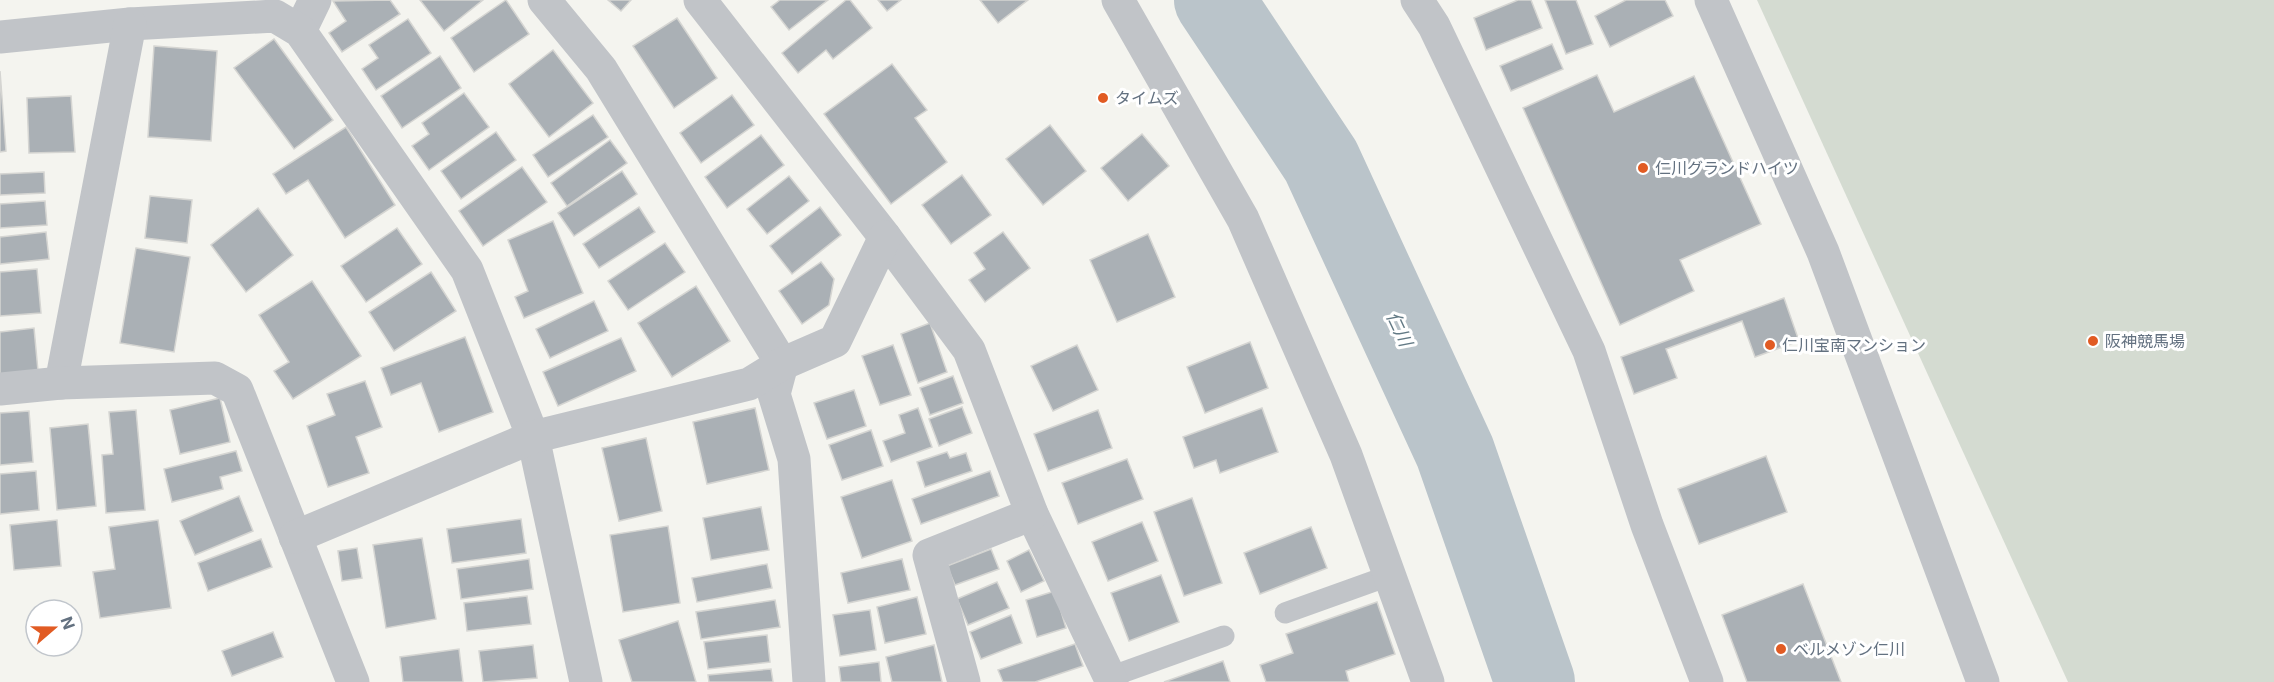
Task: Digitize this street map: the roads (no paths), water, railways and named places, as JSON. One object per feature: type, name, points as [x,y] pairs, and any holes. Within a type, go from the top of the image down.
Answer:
[{"type":"street","points":[[300,31],[315,0]]},
{"type":"street","points":[[544,0],[601,69],[782,364],[774,394],[794,459],[809,682]]},
{"type":"street","points":[[700,0],[885,237],[969,350],[1032,514],[1111,680]]},
{"type":"street","points":[[1118,0],[1243,219],[1328,412],[1391,575],[1428,682]]},
{"type":"street","points":[[1417,0],[1434,26],[1588,351],[1647,525],[1707,682]]},
{"type":"street","points":[[1710,0],[1822,252],[1983,682]]},
{"type":"street","points":[[0,37],[130,24],[275,16],[300,31],[467,270],[533,436],[586,682]]},
{"type":"street","points":[[61,383],[130,24]]},
{"type":"street","points":[[295,537],[533,436],[749,384],[782,364],[835,341],[885,237]]},
{"type":"street","points":[[0,388],[61,383],[215,378],[237,390],[353,682]]},
{"type":"street","points":[[964,682],[928,555],[1032,514]]},
{"type":"lane","points":[[1286,613],[1391,575]]},
{"type":"lane","points":[[1111,680],[1224,636]]},
{"type":"waterway","name":"仁川","points":[[1214,0],[1321,161],[1455,452],[1535,682]]},
{"type":"place","name":"タイムズ","points":[[1103,98]]},
{"type":"place","name":"仁川グランドハイツ","points":[[1643,168]]},
{"type":"place","name":"阪神競馬場","points":[[2093,341]]},
{"type":"place","name":"仁川宝南マンション","points":[[1770,345]]},
{"type":"place","name":"ベルメゾン仁川","points":[[1781,649]]}]
